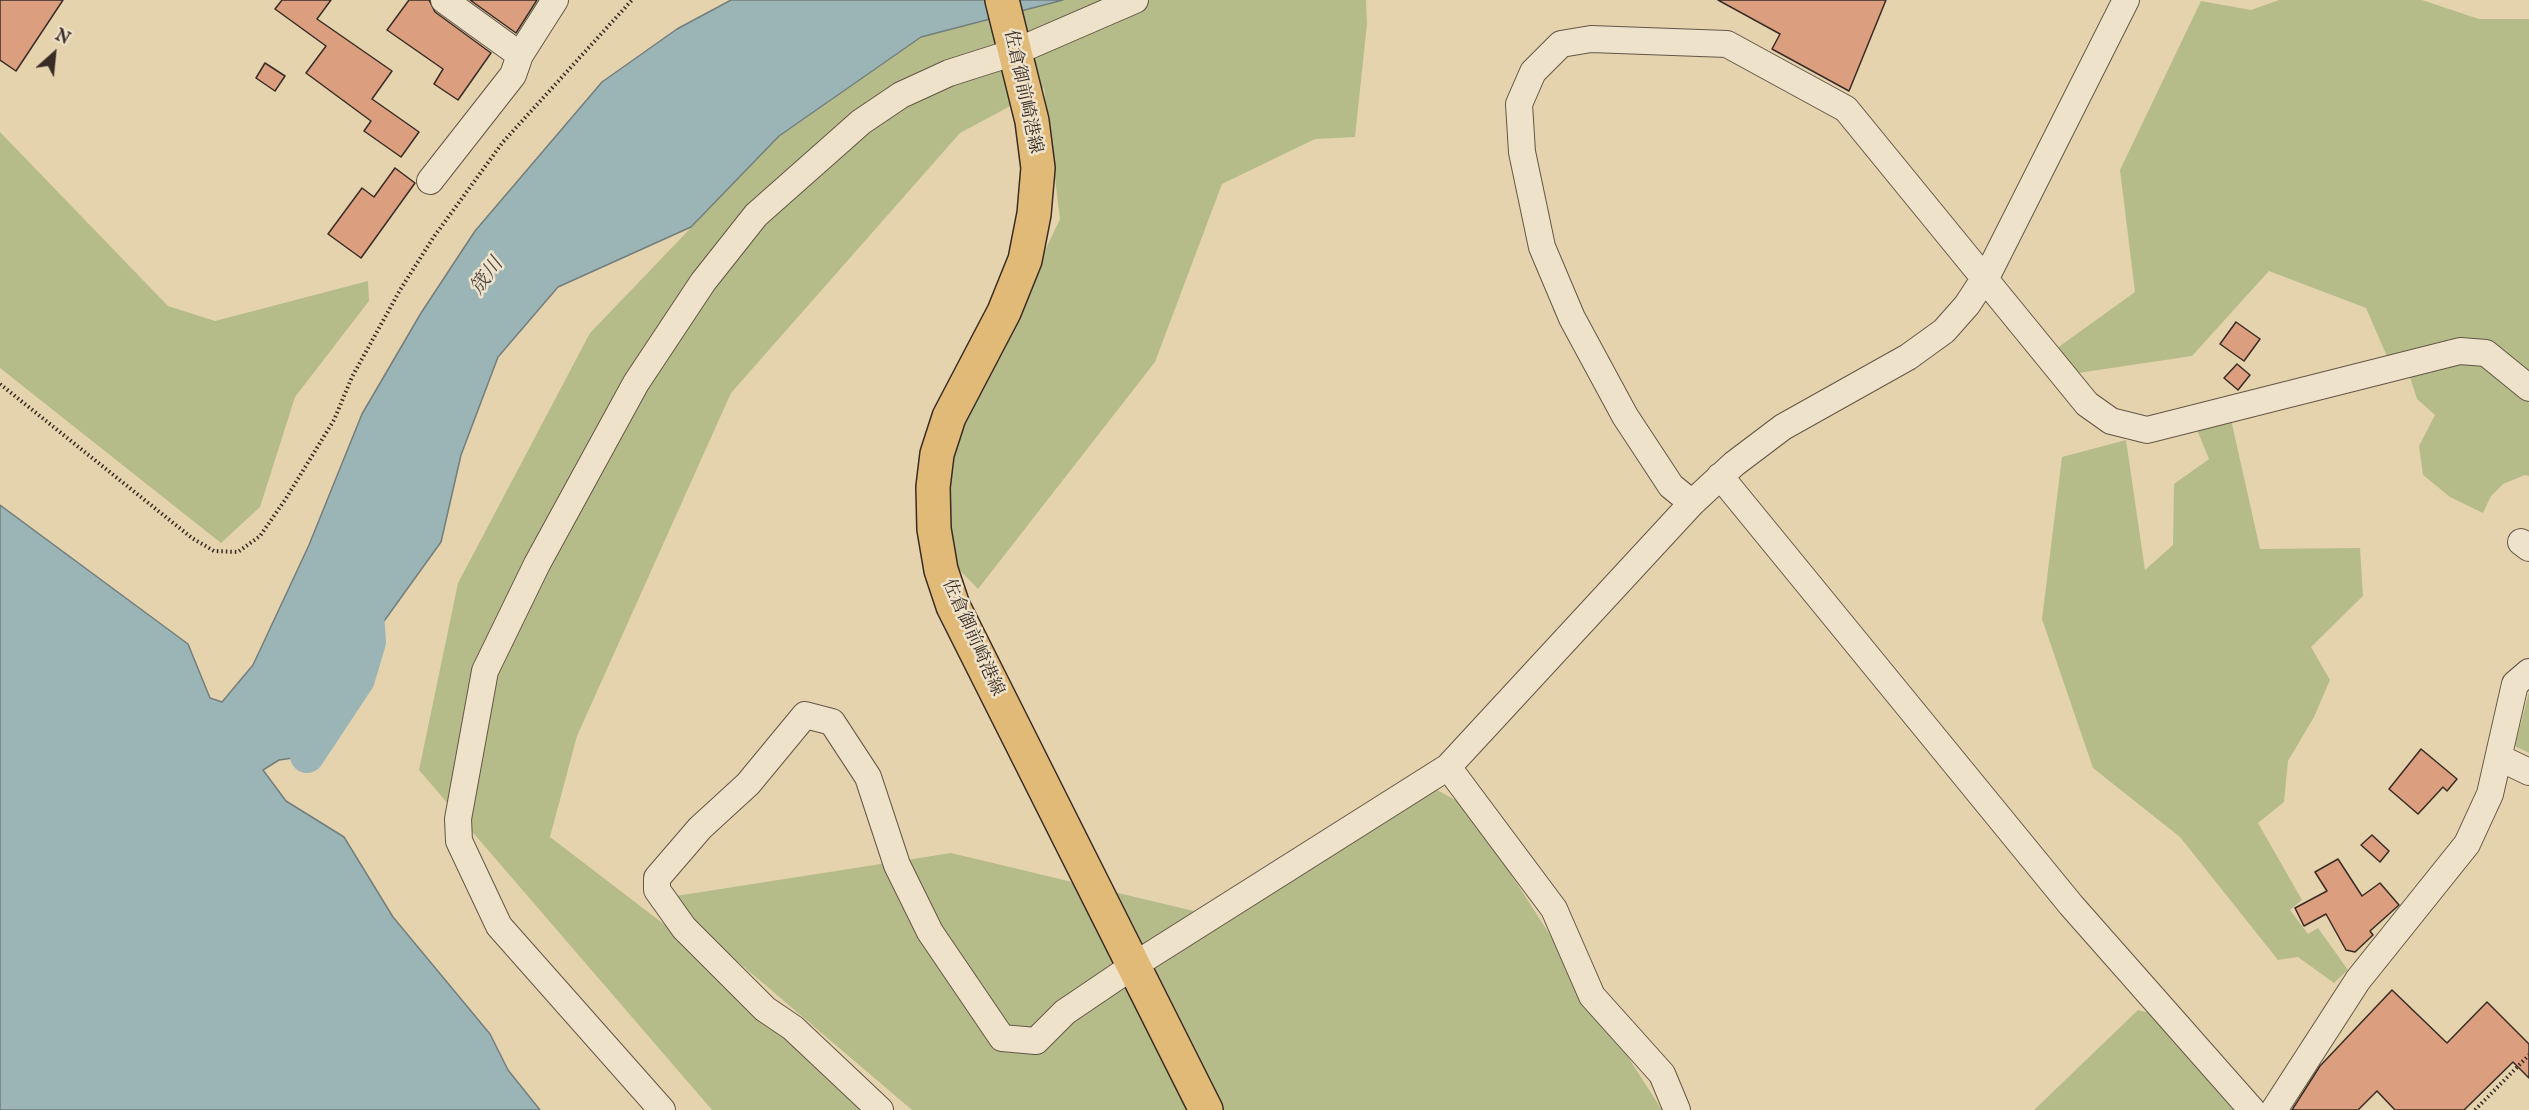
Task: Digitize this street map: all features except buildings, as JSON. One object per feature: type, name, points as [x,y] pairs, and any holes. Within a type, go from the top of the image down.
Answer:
[{"type":"main road","name":"佐倉御前崎港線","points":[[1002,0],[1032,121],[1038,168],[1034,214],[1025,260],[1017,281],[1004,312],[949,417],[937,454],[933,487],[934,529],[941,570],[953,606],[1206,1110]]},
{"type":"street","points":[[444,0],[520,55]]},
{"type":"street","points":[[430,181],[513,75],[520,55],[555,0]]},
{"type":"street","points":[[662,1110],[499,926],[459,842],[458,819],[485,671],[537,564],[636,383],[703,282],[756,215],[861,122],[901,95],[950,73],[1135,0]]},
{"type":"street","points":[[880,1110],[793,1028],[765,1009],[684,928],[657,890],[657,878],[700,828],[748,784],[805,715],[832,722],[868,777],[897,865],[930,932],[1002,1038],[1036,1041],[1065,1012],[1133,966],[1448,767],[1692,503],[1720,476],[1783,427],[1908,357],[1944,331],[1967,305],[1984,279],[2126,0]]},
{"type":"street","points":[[1692,503],[1671,486],[1625,416],[1572,318],[1542,247],[1522,152],[1519,104],[1533,72],[1562,44],[1591,39],[1727,44],[1745,51],[1846,109],[2087,404],[2111,421],[2147,430],[2460,351],[2486,353],[2529,388]]},
{"type":"street","points":[[1720,476],[2072,905],[2252,1110]]},
{"type":"street","points":[[2274,1110],[2358,980],[2467,844],[2490,794],[2515,684],[2529,672]]},
{"type":"street","points":[[2500,758],[2529,772]]},
{"type":"street","points":[[1448,767],[1554,909],[1592,996],[1662,1074],[1677,1110]]},
{"type":"path","points":[[0,384],[192,538],[214,551],[238,552],[260,536],[285,500],[334,420],[352,376],[400,290],[433,238],[503,142],[632,0]]},
{"type":"path","points":[[2475,1110],[2529,1055]]},
{"type":"green space","points":[[1063,0],[1366,0],[1367,24],[1355,137],[1315,139],[1222,184],[1155,362],[978,589],[937,547],[951,446],[1060,219],[1044,88],[960,133],[731,393],[577,736],[550,837],[703,954],[880,1110],[712,1110],[419,770],[458,583],[590,333],[779,136],[921,37]]},
{"type":"green space","points":[[2279,0],[2422,0],[2479,19],[2529,19],[2529,388],[2477,345],[2389,361],[2366,308],[2269,271],[2192,356],[2078,373],[2053,351],[2135,292],[2120,170],[2201,1],[2251,10]]},
{"type":"green space","points":[[0,132],[168,306],[215,321],[368,281],[369,301],[295,397],[260,507],[221,543],[0,368]]},
{"type":"green space","points":[[2485,359],[2529,403],[2529,476],[2525,475],[2503,484],[2491,496],[2483,513],[2450,497],[2423,475],[2419,446],[2435,415],[2417,399],[2409,374]]},
{"type":"green space","points":[[2230,415],[2260,549],[2360,548],[2363,596],[2311,647],[2330,680],[2314,717],[2288,761],[2284,802],[2258,823],[2302,900],[2290,910],[2308,934],[2318,928],[2348,970],[2334,983],[2298,957],[2278,960],[2180,837],[2093,768],[2042,619],[2062,457],[2126,440],[2145,570],[2173,545],[2174,484],[2209,459],[2197,430]]},
{"type":"green space","points":[[2529,692],[2529,753],[2515,746]]},
{"type":"green space","points":[[1437,790],[1468,807],[1662,1110],[912,1110],[663,898],[951,853],[1223,918]]},
{"type":"green space","points":[[2138,1010],[2158,1015],[2242,1110],[2034,1110]]},
{"type":"water","points":[[731,0],[1063,0],[921,37],[779,136],[691,227],[558,287],[498,357],[461,455],[441,542],[369,642],[358,679],[307,756],[279,760],[263,770],[286,801],[344,837],[393,917],[490,1034],[508,1070],[540,1110],[0,1110],[0,505],[188,644],[210,698],[222,702],[253,665],[309,545],[362,414],[421,313],[475,231],[602,82],[677,29]]},
{"type":"waterway","name":"筬川","points":[[307,756],[358,679],[369,642],[366,598]]}]
